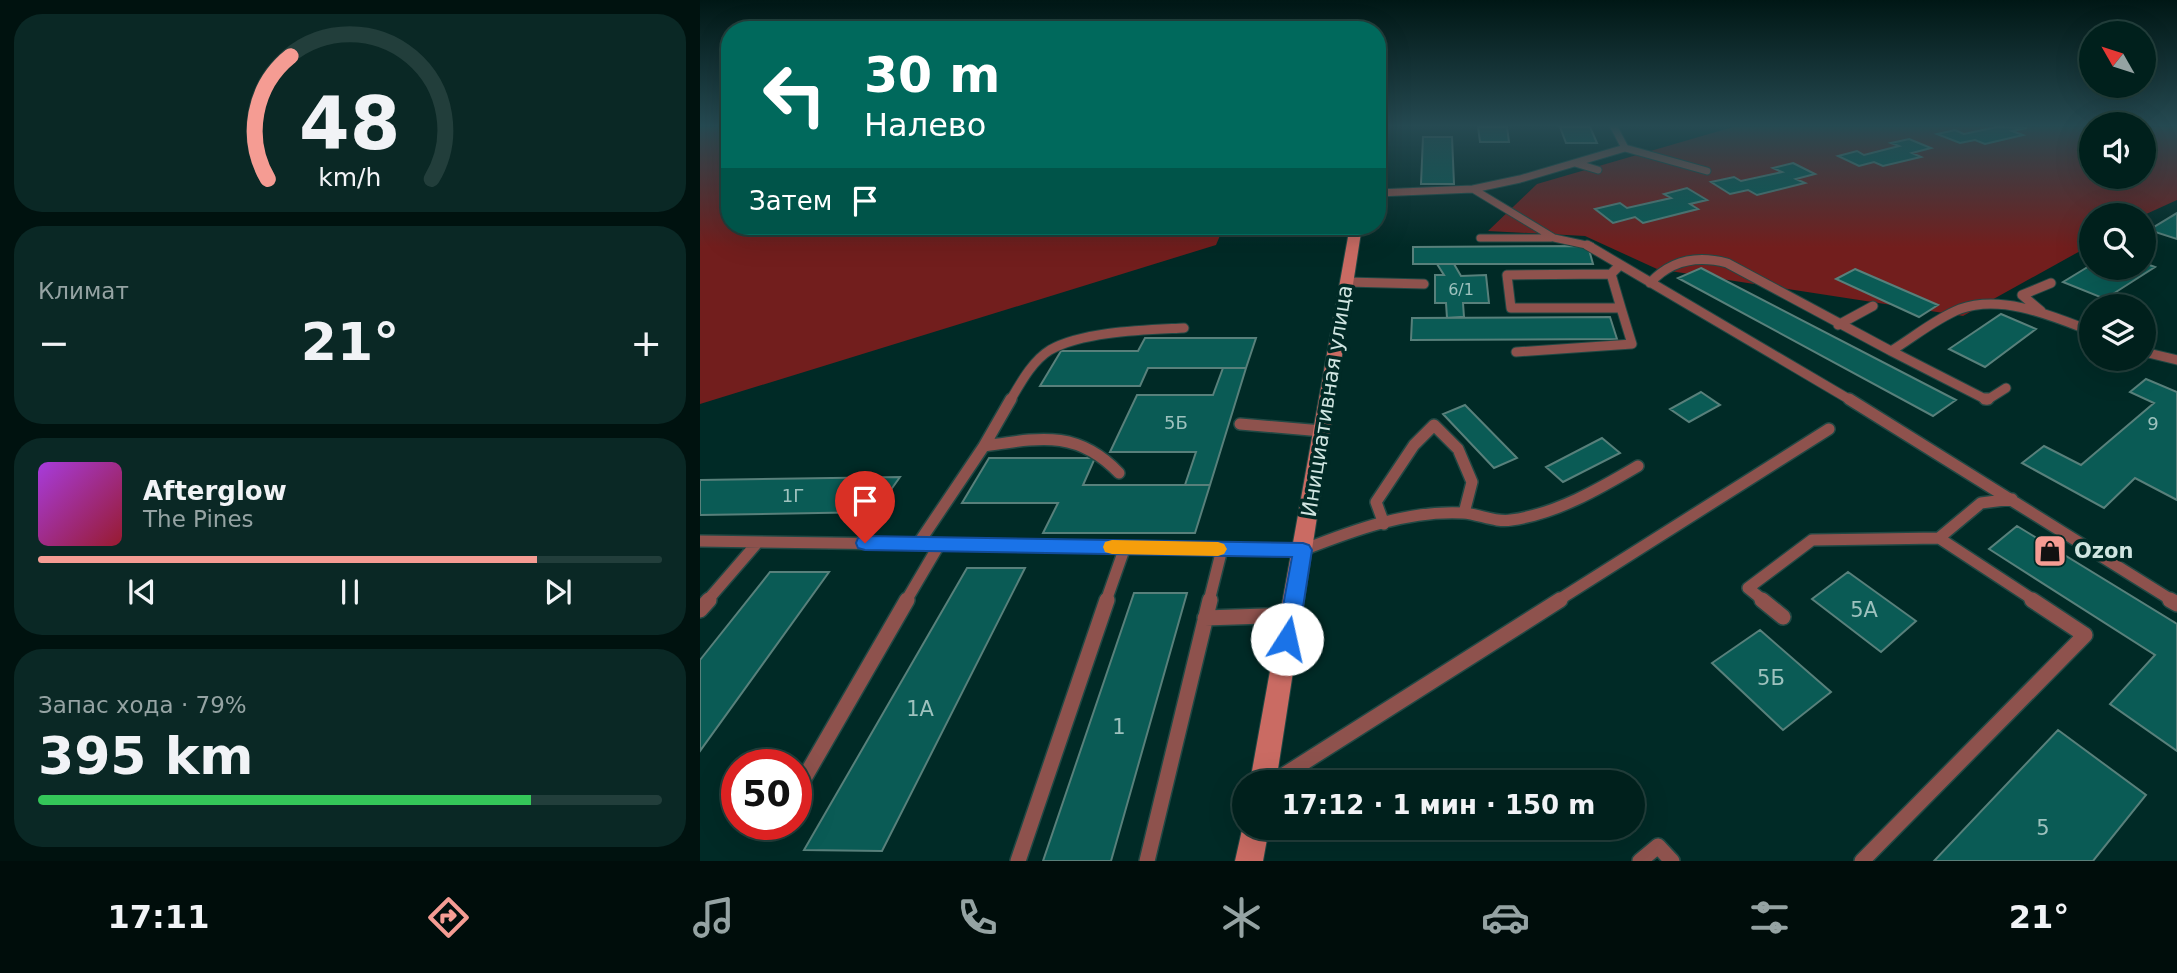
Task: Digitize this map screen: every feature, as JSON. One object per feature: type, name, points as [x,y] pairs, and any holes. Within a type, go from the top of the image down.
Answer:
[{"type":"main road","name":"Инициативная улица","points":[[1265,770],[1355,235]]},
{"type":"main road","points":[[1249,861],[1253,840]]},
{"type":"lane","points":[[1386,193],[1473,189],[1559,167]]},
{"type":"lane","points":[[1589,167],[1598,170]]},
{"type":"lane","points":[[1693,167],[1707,171]]},
{"type":"lane","points":[[1473,189],[1554,238]]},
{"type":"lane","points":[[1480,238],[1554,238],[1589,245],[1926,444],[2177,604]]},
{"type":"lane","points":[[1650,283],[1656,276],[1692,258],[1709,257],[1727,262],[1838,325],[1987,400],[2006,388]]},
{"type":"lane","points":[[1620,265],[1611,274],[1507,275],[1511,308],[1621,308]]},
{"type":"lane","points":[[1517,352],[1632,344],[1611,274]]},
{"type":"lane","points":[[1347,282],[1424,284]]},
{"type":"lane","points":[[2041,311],[2022,295],[2051,283]]},
{"type":"lane","points":[[1891,351],[1962,309],[1985,304],[2041,311],[2079,326]]},
{"type":"lane","points":[[1838,325],[1872,306]]},
{"type":"lane","points":[[918,544],[984,446],[1019,385],[1049,351],[1150,329],[1184,328]]},
{"type":"lane","points":[[2156,355],[2177,360]]},
{"type":"lane","points":[[1240,424],[1322,431]]},
{"type":"lane","points":[[1384,524],[1376,502],[1414,445],[1434,425],[1458,449],[1472,482],[1464,513]]},
{"type":"lane","points":[[1292,770],[1829,429]]},
{"type":"lane","points":[[984,446],[1045,437],[1076,441],[1097,452],[1119,474]]},
{"type":"lane","points":[[700,541],[1303,550],[1347,533],[1416,515],[1464,513],[1509,521],[1584,498],[1638,466]]},
{"type":"lane","points":[[1939,538],[1981,503],[2012,499]]},
{"type":"lane","points":[[1783,618],[1748,588],[1812,540],[1939,538],[2085,635],[1862,861]]},
{"type":"lane","points":[[700,610],[758,542]]},
{"type":"lane","points":[[812,765],[939,545]]},
{"type":"lane","points":[[1018,861],[1125,547]]},
{"type":"lane","points":[[1147,861],[1222,549]]},
{"type":"lane","points":[[1205,618],[1292,615]]},
{"type":"lane","points":[[1640,861],[1658,846],[1672,861]]},
{"type":"shaded area","points":[[700,167],[721,167],[721,235],[1220,235],[1216,245],[700,404]]},
{"type":"shaded area","points":[[1595,167],[2079,167],[2079,189],[2156,189],[2156,167],[2177,167],[2177,200],[2156,210],[2156,203],[2079,203],[2079,252],[1963,316],[1657,269],[1585,236],[1488,231],[1537,184]]},
{"type":"building","points":[[1422,167],[1453,167],[1454,184],[1421,184]]},
{"type":"building","points":[[1801,167],[1815,174],[1796,179],[1805,183],[1757,195],[1748,190],[1730,194],[1711,182],[1734,177],[1741,181],[1782,172],[1773,168]]},
{"type":"building","points":[[1687,188],[1707,200],[1690,204],[1698,209],[1643,223],[1635,217],[1613,223],[1595,209],[1620,203],[1627,208],[1671,198],[1664,194]]},
{"type":"building","points":[[2177,213],[2177,239],[2156,232],[2156,226]]},
{"type":"building","points":[[1588,246],[1593,264],[1413,264],[1413,247]]},
{"type":"building","points":[[1437,264],[1454,264],[1461,276],[1486,275],[1489,303],[1463,303],[1464,317],[1447,318],[1446,303],[1435,303],[1435,275],[1444,275]]},
{"type":"building","points":[[1701,268],[1956,400],[1933,416],[1678,278]]},
{"type":"building","points":[[1855,269],[1938,305],[1919,317],[1836,279]]},
{"type":"building","points":[[2079,272],[2079,280],[2135,280],[2113,294],[2093,294],[2063,282]]},
{"type":"building","points":[[2001,314],[2036,329],[1985,367],[1949,349]]},
{"type":"building","points":[[1610,317],[1617,339],[1411,340],[1412,318]]},
{"type":"building","points":[[1145,338],[1256,338],[1246,368],[1148,368],[1140,386],[1040,386],[1061,351],[1138,351]]},
{"type":"building","points":[[1223,368],[1246,368],[1210,485],[1185,485],[1196,452],[1110,452],[1137,395],[1213,395]]},
{"type":"building","points":[[2146,379],[2177,392],[2177,500],[2135,478],[2104,508],[2022,463],[2044,446],[2081,465],[2154,403],[2130,392]]},
{"type":"building","points":[[1701,392],[1720,405],[1689,422],[1670,409]]},
{"type":"building","points":[[1465,405],[1517,458],[1494,468],[1443,414]]},
{"type":"building","points":[[1602,438],[1620,453],[1563,482],[1546,467]]},
{"type":"building","points":[[989,458],[1095,458],[1083,485],[1210,485],[1195,533],[1043,533],[1058,503],[962,503]]},
{"type":"building","points":[[900,477],[875,512],[700,515],[700,480]]},
{"type":"building","points":[[2017,526],[2177,624],[2177,751],[2110,704],[2155,655],[1989,549]]},
{"type":"building","points":[[967,568],[1025,568],[882,851],[804,850]]},
{"type":"building","points":[[770,572],[829,572],[700,751],[700,660]]},
{"type":"building","points":[[1848,572],[1916,621],[1881,652],[1812,599]]},
{"type":"building","points":[[1134,593],[1187,593],[1111,861],[1043,861]]},
{"type":"building","points":[[1760,630],[1831,692],[1783,730],[1712,663]]},
{"type":"building","points":[[2058,730],[2146,795],[2093,861],[1934,861]]},
{"type":"slow traffic","points":[[1112,547],[1218,549]]},
{"type":"place","name":"Ozon","points":[[2050,551]]},
{"type":"route","points":[[865,543],[1303,550],[1287,639]]}]
